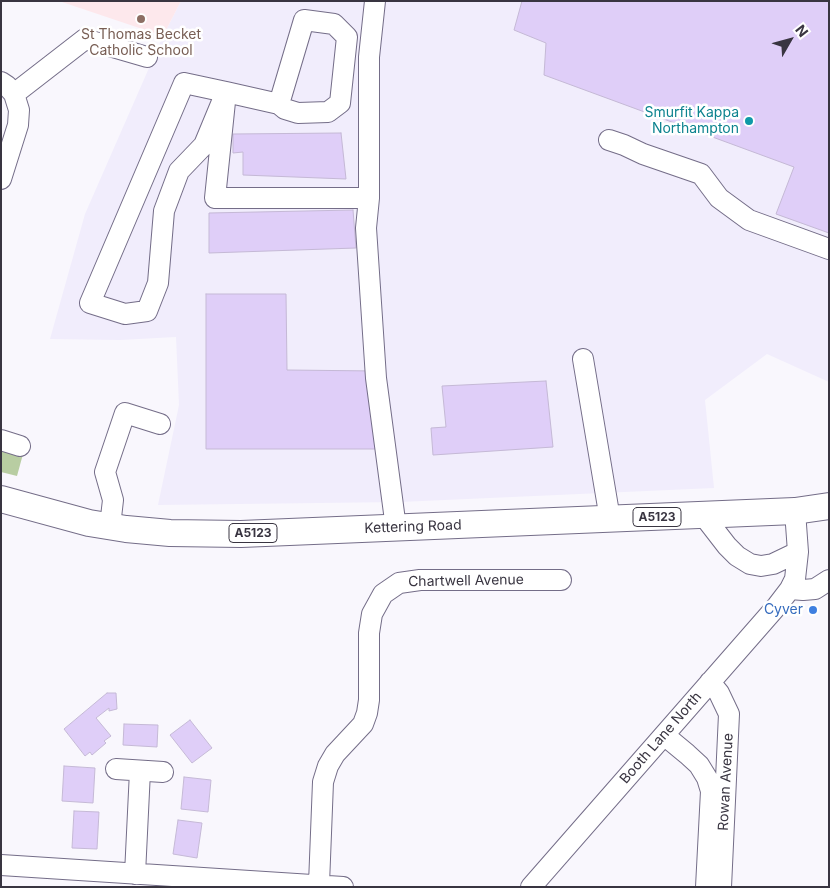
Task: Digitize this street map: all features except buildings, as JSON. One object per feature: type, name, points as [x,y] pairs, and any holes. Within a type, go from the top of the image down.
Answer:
[{"type":"main road","name":"Kettering Road","points":[[1,499],[46,512],[110,526],[170,533],[241,534],[795,511],[829,506]]},
{"type":"street","points":[[375,1],[369,57],[369,198],[366,228],[376,378],[396,528]]},
{"type":"street","points":[[226,92],[204,145],[179,171],[164,211],[158,283],[147,311],[125,314],[90,304],[184,83],[226,92],[279,104],[285,109],[298,113],[328,112],[340,103],[346,36],[334,24],[304,20],[279,104]]},
{"type":"street","points":[[1,179],[18,124],[19,110],[8,88],[85,39],[147,57]]},
{"type":"street","points":[[226,92],[215,198],[369,198]]},
{"type":"street","points":[[609,140],[700,174],[719,198],[749,220],[829,250]]},
{"type":"street","points":[[583,359],[610,519]]},
{"type":"street","points":[[110,526],[113,500],[105,472],[125,413],[160,424]]},
{"type":"street","name":"Booth Lane North","points":[[531,887],[790,589],[795,579],[798,552],[795,511]]},
{"type":"street","points":[[703,515],[727,546],[750,564],[761,566],[773,564],[798,552]]},
{"type":"street","name":"Chartwell Avenue","points":[[320,884],[323,782],[328,766],[335,754],[356,734],[367,714],[369,700],[369,633],[372,614],[383,594],[399,583],[420,580],[561,580]]},
{"type":"street","points":[[790,589],[815,589],[829,580]]},
{"type":"street","name":"Rowan Avenue","points":[[710,682],[719,693],[729,714],[721,887]]},
{"type":"street","name":"Rowan Avenue","points":[[664,735],[699,766],[711,791],[706,887]]},
{"type":"street","points":[[116,769],[163,772]]},
{"type":"street","points":[[135,874],[140,771]]},
{"type":"street","points":[[1,865],[320,884],[343,887]]},
{"type":"shaded area","name":"St Thomas Becket Catholic School","points":[[59,1],[181,1],[163,36]]},
{"type":"shaded area","points":[[181,1],[829,1],[829,382],[767,354],[705,400],[714,488],[400,502],[158,505],[179,405],[176,337],[120,340],[50,339],[85,214],[163,36]]},
{"type":"green space","points":[[1,449],[23,454],[17,476],[1,472]]},
{"type":"place","name":"St Thomas Becket Catholic School","points":[[141,19]]},
{"type":"place","name":"Smurfit Kappa Northampton","points":[[749,121]]},
{"type":"place","name":"Cyver","points":[[813,610]]}]
